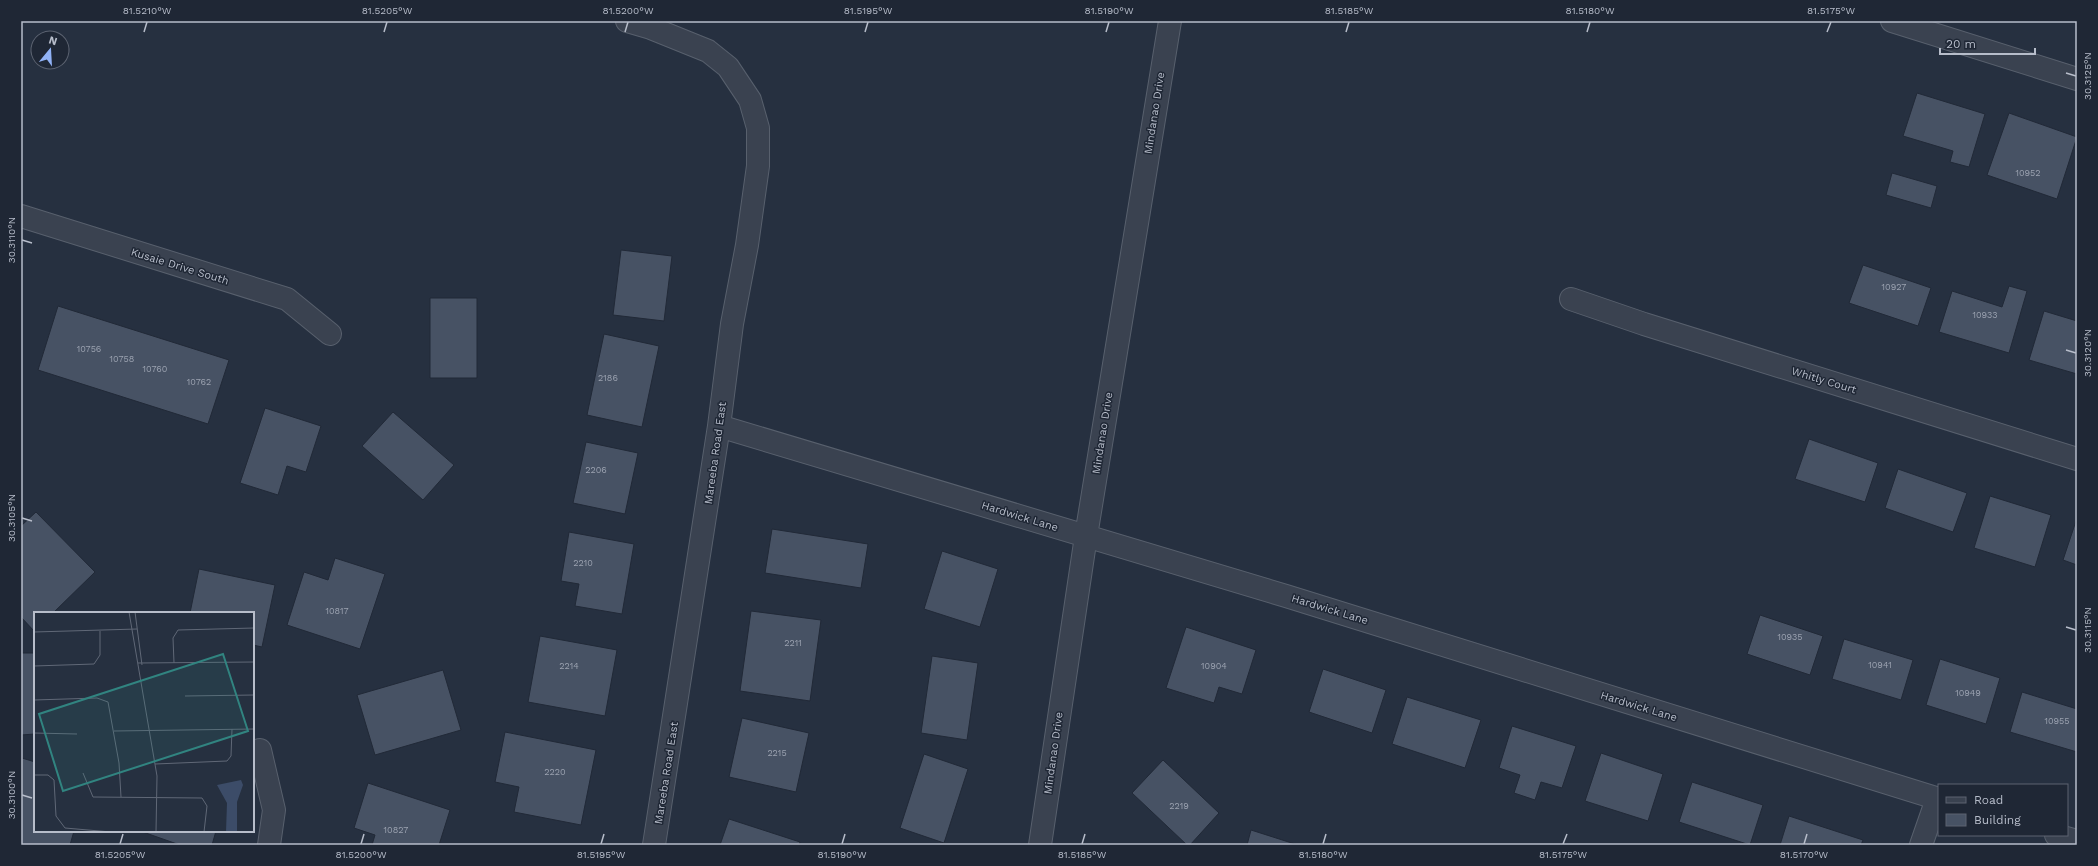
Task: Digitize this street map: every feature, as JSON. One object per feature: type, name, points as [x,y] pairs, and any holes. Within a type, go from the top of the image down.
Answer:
[{"type":"street","name":"Mareeba Road East","points":[[627,21],[651,28],[708,51],[728,67],[750,100],[758,128],[758,166],[747,245],[732,324],[719,426],[654,845]]},
{"type":"street","name":"Mindanao Drive","points":[[1040,845],[1086,536],[1170,21]]},
{"type":"street","points":[[1892,21],[2077,79]]},
{"type":"street","name":"Kusaie Drive South","points":[[21,216],[287,299],[330,334]]},
{"type":"street","name":"Whitly Court","points":[[1571,299],[1644,324],[2077,459]]},
{"type":"street","name":"Hardwick Lane","points":[[719,426],[1294,598],[1938,799]]},
{"type":"street","points":[[260,750],[274,810],[269,845]]},
{"type":"street","points":[[1921,845],[1938,799]]},
{"type":"street","points":[[2059,836],[2077,842]]},
{"type":"building","points":[[1917,93],[1985,114],[1969,167],[1950,162],[1953,151],[1903,136]]},
{"type":"building","points":[[2009,113],[2077,137],[2057,199],[1987,175]]},
{"type":"building","points":[[1892,173],[1937,186],[1931,208],[1886,195]]},
{"type":"building","points":[[621,250],[672,256],[664,321],[613,315]]},
{"type":"building","points":[[1863,265],[1931,288],[1918,326],[1849,303]]},
{"type":"building","points":[[2009,286],[2027,291],[2009,353],[1939,332],[1952,291],[2002,307]]},
{"type":"building","points":[[430,298],[477,298],[477,378],[430,378]]},
{"type":"building","points":[[58,306],[229,360],[208,424],[38,370]]},
{"type":"building","points":[[2044,311],[2077,321],[2077,374],[2029,360]]},
{"type":"building","points":[[604,334],[659,346],[642,427],[587,415]]},
{"type":"building","points":[[265,408],[321,426],[306,472],[287,466],[278,495],[240,483]]},
{"type":"building","points":[[393,412],[454,465],[423,500],[362,446]]},
{"type":"building","points":[[1809,439],[1878,463],[1865,502],[1795,479]]},
{"type":"building","points":[[586,442],[638,453],[625,514],[573,503]]},
{"type":"building","points":[[1898,469],[1967,493],[1953,532],[1885,508]]},
{"type":"building","points":[[1990,496],[2051,515],[2035,567],[1974,548]]},
{"type":"building","points":[[36,512],[95,572],[54,612],[34,612],[34,631],[21,617],[21,526]]},
{"type":"building","points":[[2077,521],[2077,565],[2063,560]]},
{"type":"building","points":[[772,529],[868,544],[861,588],[765,573]]},
{"type":"building","points":[[569,532],[634,544],[622,614],[575,606],[579,584],[561,581]]},
{"type":"building","points":[[942,551],[998,569],[980,627],[924,609]]},
{"type":"building","points":[[335,558],[385,574],[360,649],[287,625],[304,572],[328,580]]},
{"type":"building","points":[[199,569],[275,585],[262,647],[254,645],[254,612],[190,612]]},
{"type":"building","points":[[751,611],[821,620],[810,701],[740,691]]},
{"type":"building","points":[[1760,615],[1823,636],[1810,675],[1747,654]]},
{"type":"building","points":[[1186,627],[1256,650],[1242,694],[1219,687],[1214,703],[1166,688]]},
{"type":"building","points":[[540,636],[617,650],[605,716],[528,702]]},
{"type":"building","points":[[1844,639],[1913,660],[1901,700],[1832,679]]},
{"type":"building","points":[[21,653],[34,653],[34,734],[21,735]]},
{"type":"building","points":[[932,656],[978,663],[967,740],[921,733]]},
{"type":"building","points":[[1940,659],[2000,678],[1986,724],[1926,705]]},
{"type":"building","points":[[1323,669],[1386,690],[1372,733],[1309,712]]},
{"type":"building","points":[[443,670],[461,730],[375,755],[357,695]]},
{"type":"building","points":[[2022,692],[2077,709],[2077,752],[2010,732]]},
{"type":"building","points":[[1407,697],[1481,720],[1465,768],[1392,744]]},
{"type":"building","points":[[742,718],[809,733],[796,792],[729,777]]},
{"type":"building","points":[[1512,726],[1576,746],[1562,788],[1541,782],[1535,800],[1514,793],[1520,775],[1499,768]]},
{"type":"building","points":[[505,732],[596,750],[581,825],[514,812],[519,787],[495,782]]},
{"type":"building","points":[[1601,753],[1663,774],[1648,821],[1585,801]]},
{"type":"building","points":[[924,754],[968,769],[944,843],[900,828]]},
{"type":"building","points":[[22,758],[34,762],[34,832],[74,832],[70,845],[21,845]]},
{"type":"building","points":[[1163,760],[1219,813],[1190,845],[1187,845],[1132,793]]},
{"type":"building","points":[[1692,782],[1763,805],[1750,845],[1679,822]]},
{"type":"building","points":[[368,783],[450,810],[439,845],[372,845],[375,835],[354,828]]},
{"type":"building","points":[[1789,816],[1863,840],[1861,845],[1780,845]]},
{"type":"building","points":[[729,819],[800,842],[799,845],[720,845]]},
{"type":"building","points":[[1251,830],[1298,845],[1247,845]]},
{"type":"building","points":[[143,832],[216,832],[212,845],[180,845]]}]
